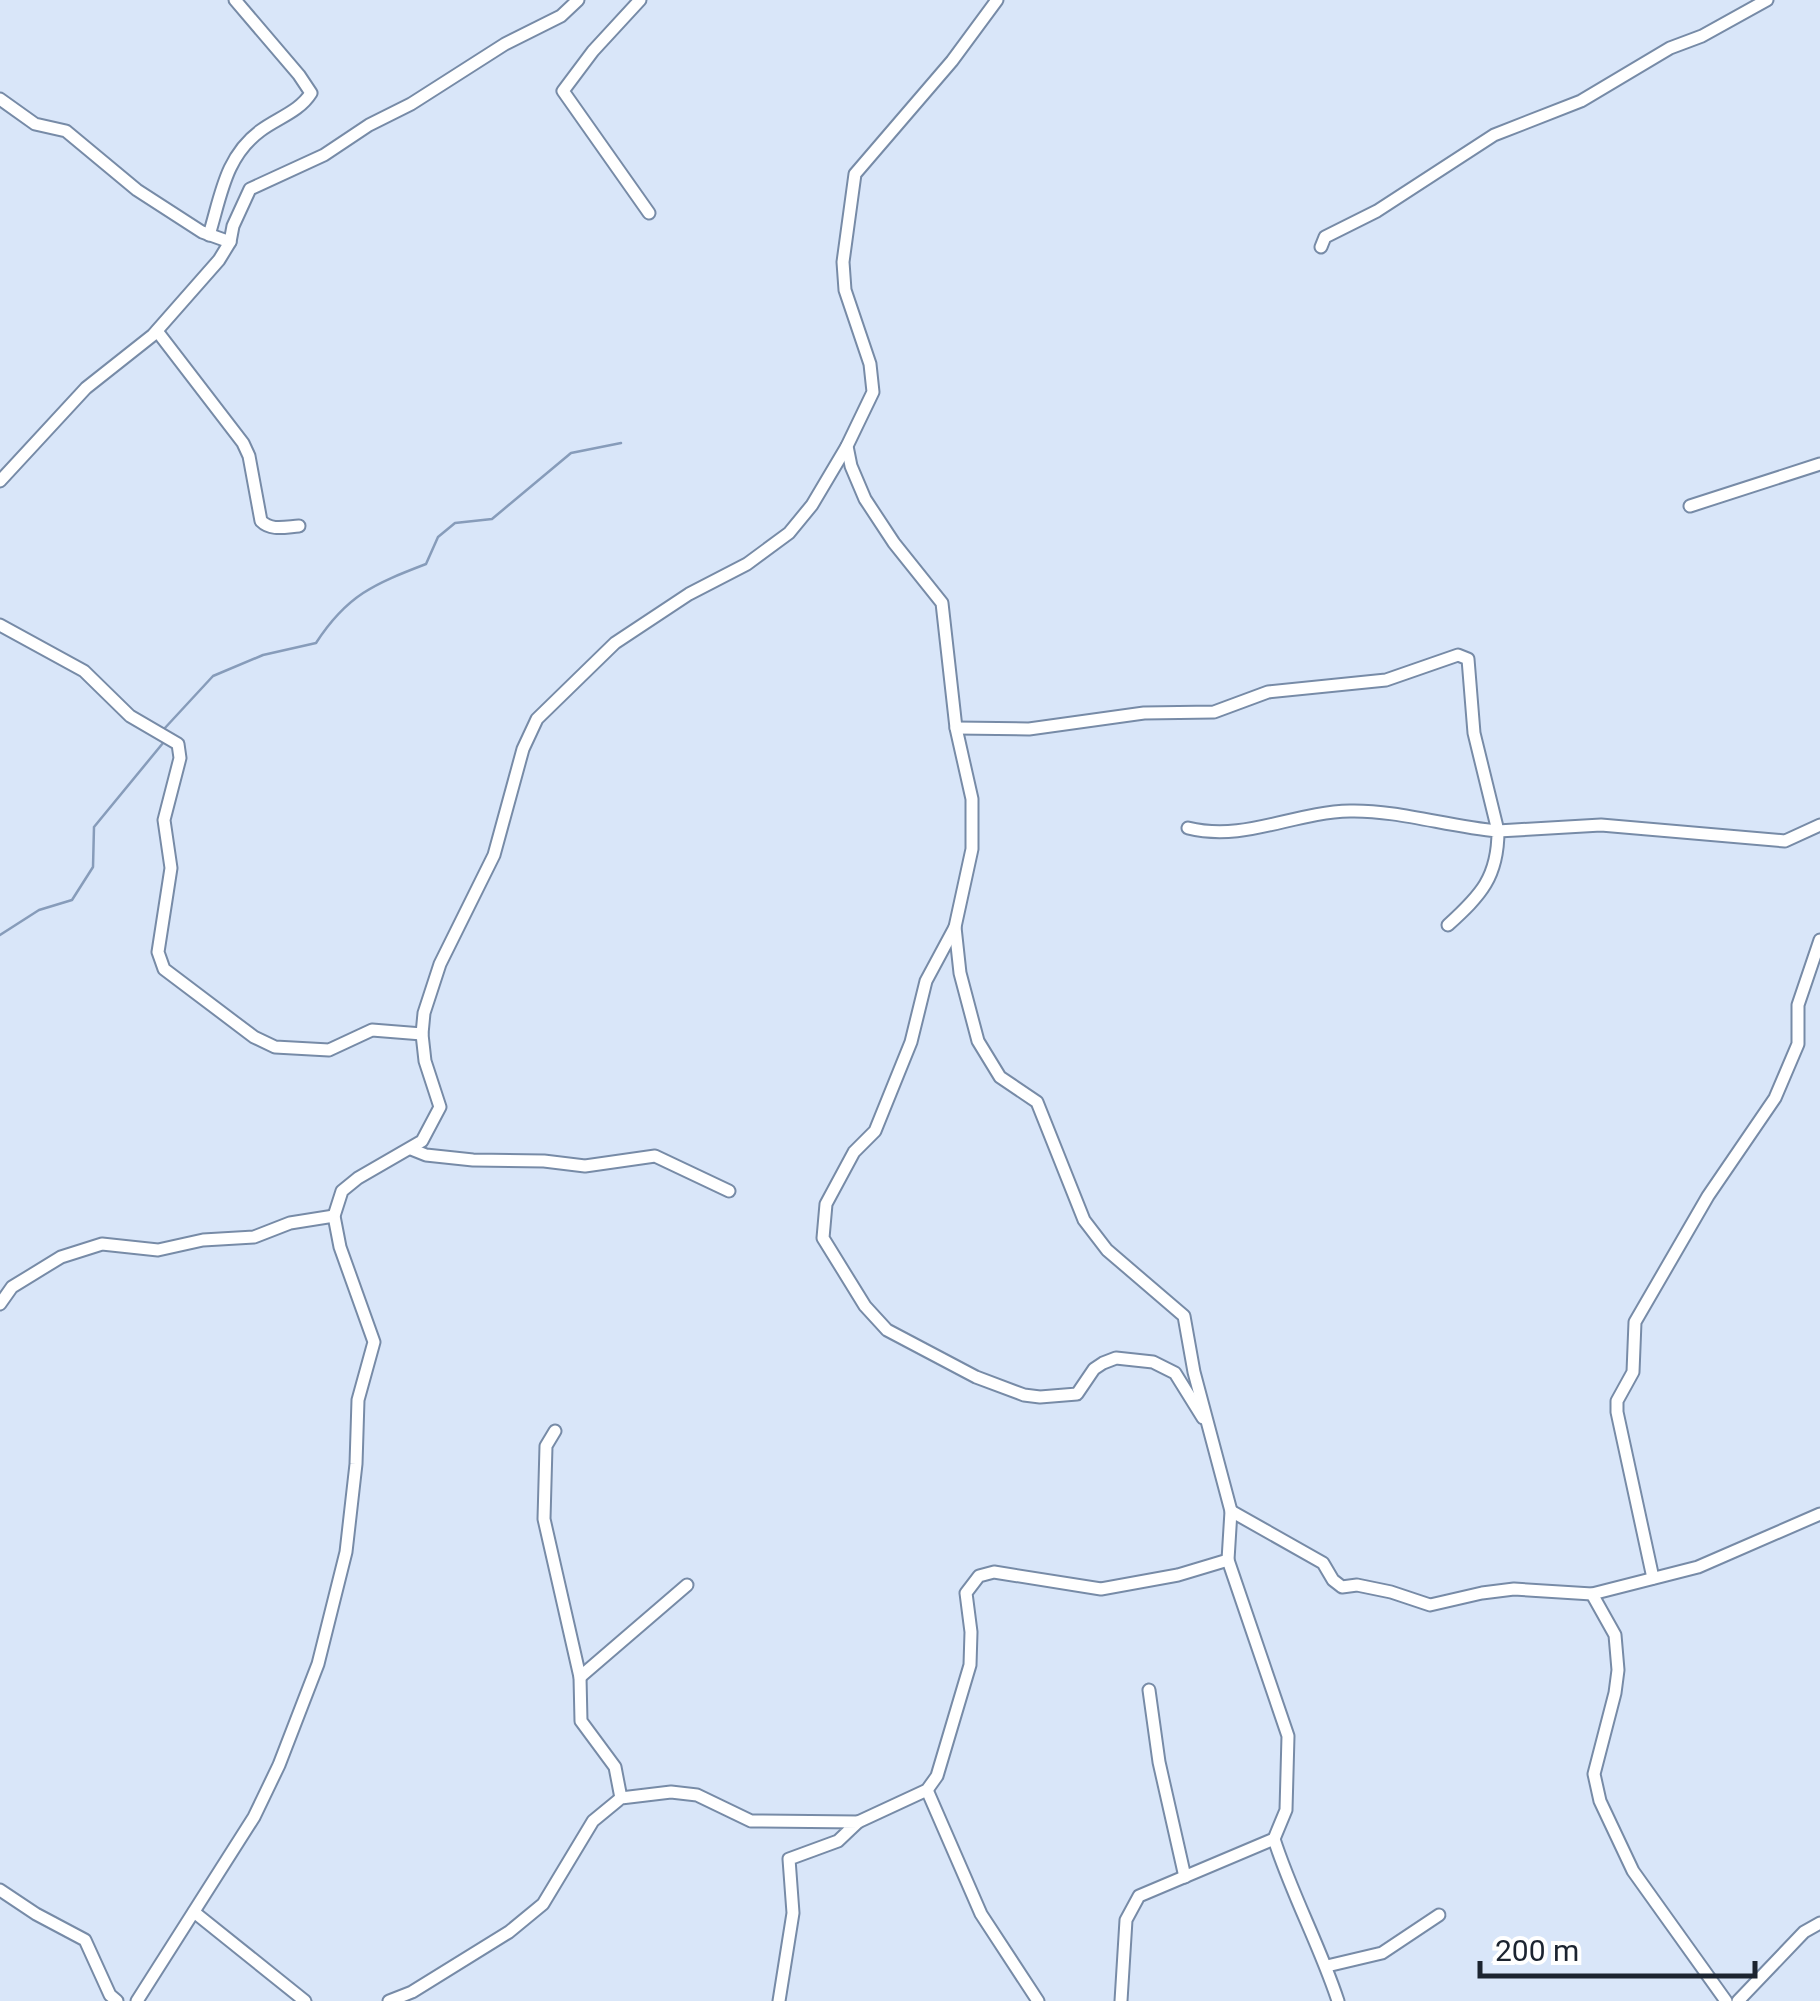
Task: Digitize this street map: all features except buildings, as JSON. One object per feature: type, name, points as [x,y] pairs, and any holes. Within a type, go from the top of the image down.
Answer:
[{"type":"street","points":[[209,236],[234,154],[258,132],[305,102],[310,93],[235,0]]},
{"type":"street","points":[[0,480],[86,388],[157,331],[219,260],[250,190],[324,154],[368,125],[411,104],[505,44],[561,16],[578,0]]},
{"type":"street","points":[[640,0],[592,50],[563,90],[649,213]]},
{"type":"street","points":[[137,2001],[254,1817],[318,1664],[346,1552],[356,1464],[358,1400],[374,1342],[340,1247],[334,1216],[342,1192],[358,1178],[410,1149],[429,1131],[440,1107],[422,1034],[432,985],[494,856],[523,750],[536,719],[614,643],[689,594],[747,564],[789,533],[812,505],[873,392],[870,364],[845,290],[844,262],[855,174],[952,61],[997,0]]},
{"type":"street","points":[[1321,247],[1325,237],[1376,211],[1494,135],[1581,101],[1670,48],[1702,36],[1767,0]]},
{"type":"street","points":[[0,99],[35,124],[66,131],[138,190],[209,236],[230,242]]},
{"type":"street","points":[[157,331],[244,442],[261,521],[277,528],[298,526]]},
{"type":"street","points":[[847,446],[850,466],[864,498],[942,602],[956,728],[972,799],[972,849],[955,927],[926,980],[911,1042],[875,1131],[854,1152],[826,1204],[823,1238],[864,1306],[887,1330],[976,1377],[1040,1398],[1077,1394],[1094,1369],[1116,1358],[1153,1362],[1174,1374],[1209,1428]]},
{"type":"street","points":[[1690,506],[1820,464]]},
{"type":"street","points":[[0,625],[84,671],[130,716],[178,744],[180,758],[164,820],[170,868],[158,952],[164,969],[254,1037],[275,1047],[328,1050],[372,1030],[422,1034]]},
{"type":"street","points":[[956,728],[1039,728],[1144,713],[1214,712],[1268,692],[1386,680],[1458,656],[1468,659],[1474,733],[1498,831],[1498,849],[1487,883],[1448,925]]},
{"type":"street","points":[[1188,828],[1210,834],[1235,833],[1318,814],[1360,811],[1498,831],[1601,826],[1785,841],[1820,825]]},
{"type":"street","points":[[955,927],[960,974],[978,1041],[1000,1077],[1037,1102],[1084,1220],[1107,1250],[1184,1316],[1231,1511],[1228,1560],[1288,1736],[1286,1810],[1274,1840],[1338,2001]]},
{"type":"street","points":[[1653,1578],[1616,1400],[1632,1372],[1635,1322],[1708,1196],[1775,1098],[1798,1044],[1798,1005],[1820,940]]},
{"type":"street","points":[[410,1149],[426,1155],[473,1160],[544,1160],[585,1166],[655,1156],[729,1191]]},
{"type":"street","points":[[0,1304],[12,1287],[61,1258],[102,1244],[158,1250],[203,1240],[254,1237],[290,1223],[334,1216]]},
{"type":"street","points":[[555,1431],[546,1446],[544,1520],[580,1677],[581,1721],[614,1767],[621,1798]]},
{"type":"street","points":[[1231,1511],[1323,1563],[1342,1588],[1358,1585],[1430,1605],[1482,1592],[1592,1594],[1698,1567],[1820,1514]]},
{"type":"street","points":[[780,2001],[794,1912],[789,1859],[838,1841],[858,1822],[927,1790],[937,1776],[970,1665],[966,1593],[979,1576],[994,1572],[1102,1589],[1178,1576],[1228,1560]]},
{"type":"street","points":[[580,1677],[688,1585]]},
{"type":"street","points":[[1592,1594],[1614,1635],[1618,1670],[1594,1774],[1600,1801],[1633,1871],[1726,2001]]},
{"type":"street","points":[[1149,1690],[1159,1762],[1185,1876]]},
{"type":"street","points":[[927,1790],[980,1914],[1038,2001]]},
{"type":"street","points":[[390,2001],[412,1992],[509,1932],[543,1904],[593,1821],[621,1798],[671,1792],[696,1795],[752,1821],[858,1822]]},
{"type":"street","points":[[1120,2001],[1126,1920],[1139,1896],[1274,1840]]},
{"type":"street","points":[[0,1890],[85,1940],[110,1995],[117,2001]]},
{"type":"street","points":[[194,1912],[306,2001]]},
{"type":"street","points":[[1326,1966],[1382,1953],[1439,1915]]},
{"type":"street","points":[[1738,2001],[1804,1932],[1820,1923]]},
{"type":"waterway","points":[[164,729],[213,676],[263,655],[316,643],[339,613],[363,593],[426,564],[438,537],[455,523],[492,519],[571,453],[621,443]]},
{"type":"waterway","points":[[0,935],[39,910],[72,900],[93,867],[94,827],[163,743]]}]
